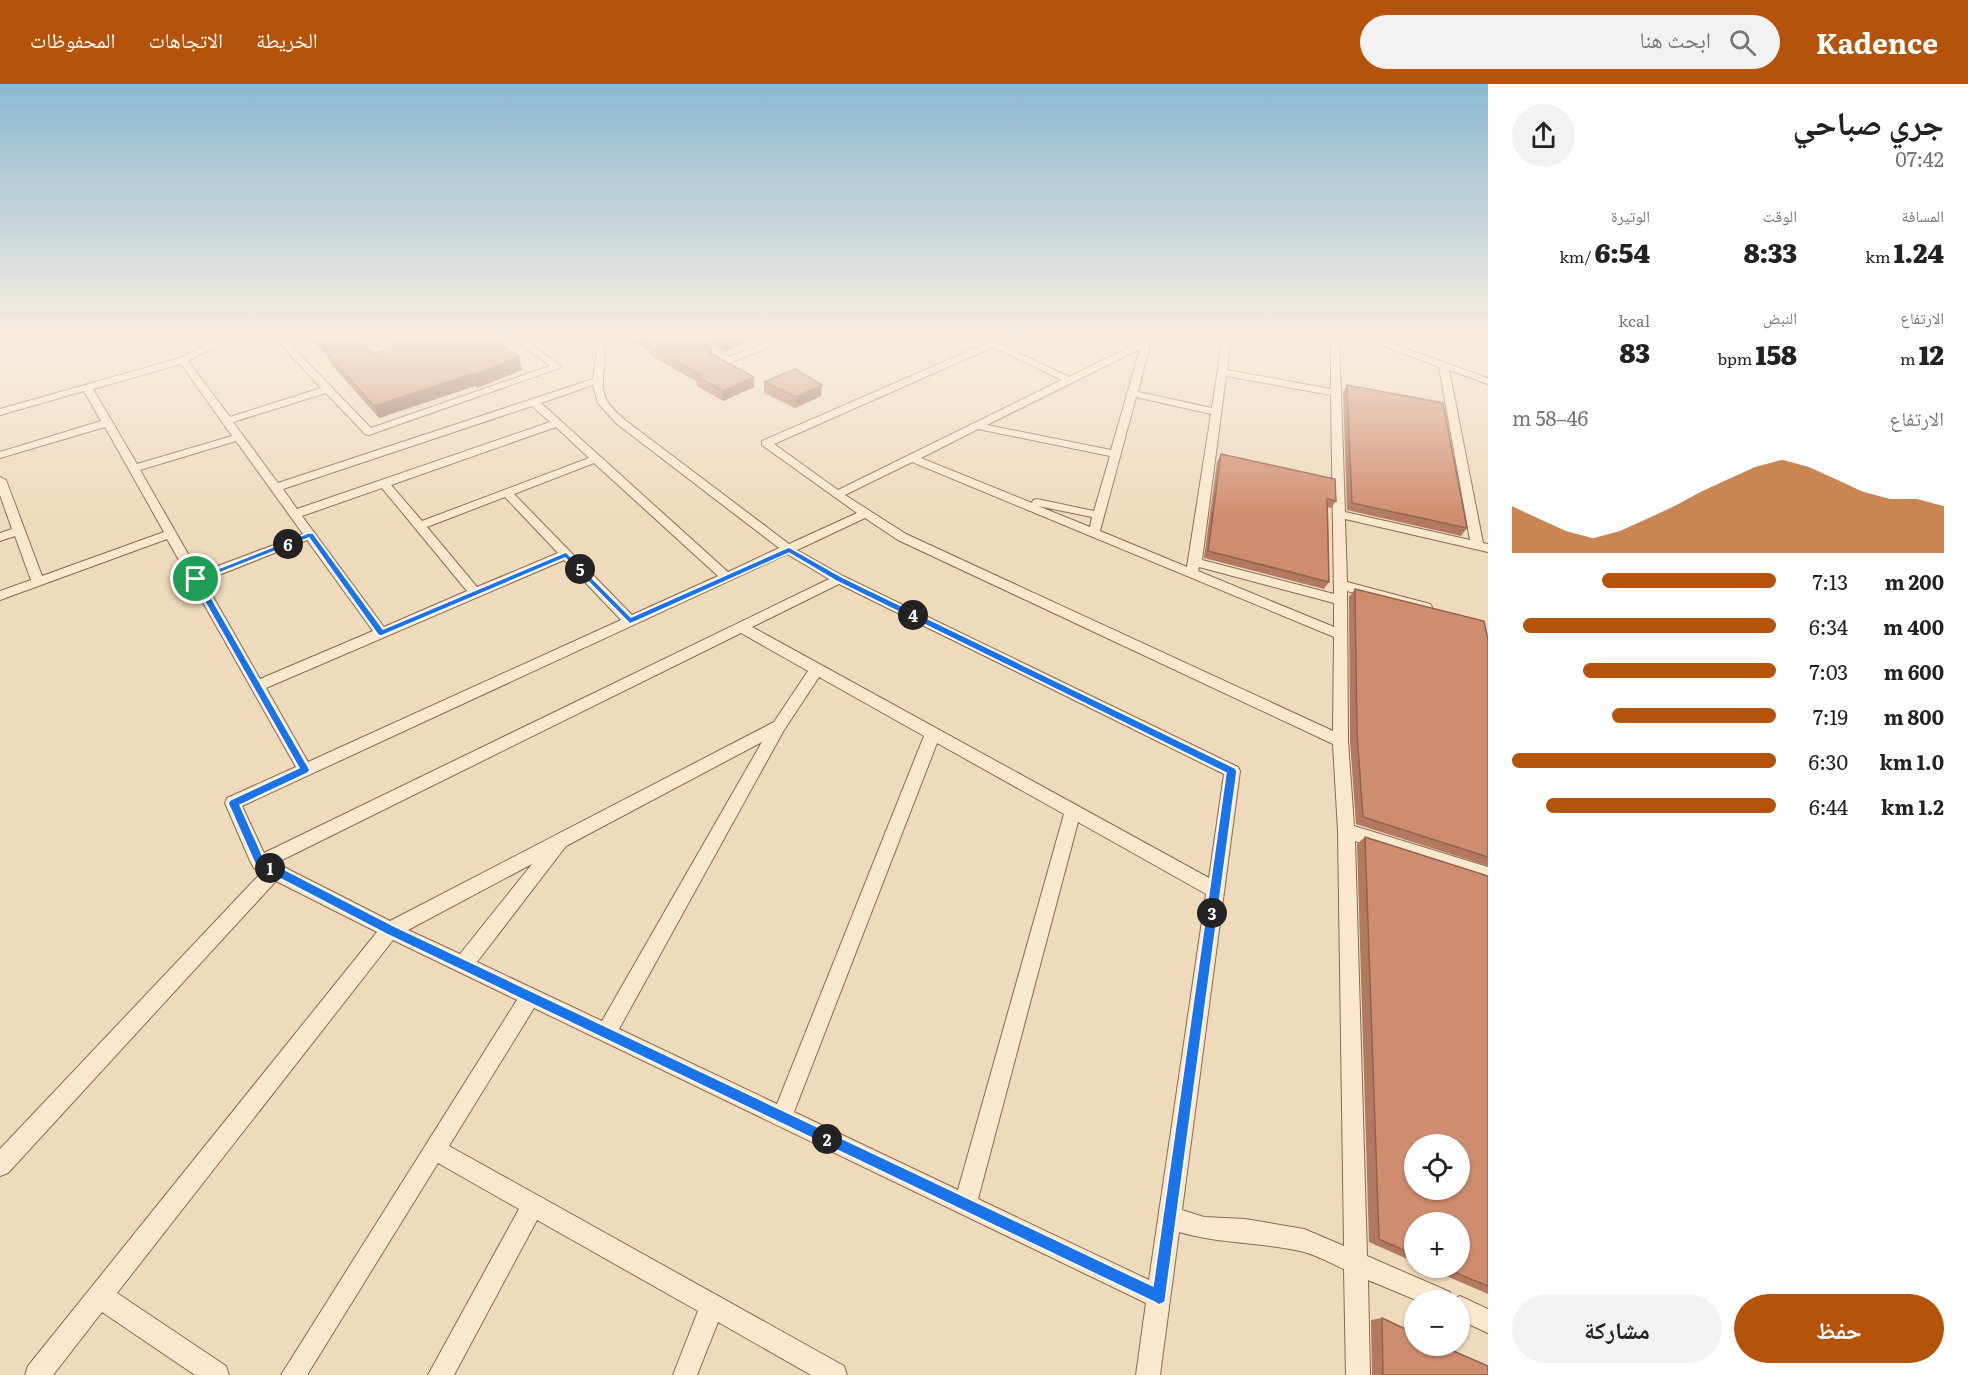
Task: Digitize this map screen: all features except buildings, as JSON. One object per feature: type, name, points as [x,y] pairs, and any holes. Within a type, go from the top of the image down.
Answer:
[{"type":"street","points":[[0,412],[51,397]]},
{"type":"street","points":[[93,397],[305,770]]},
{"type":"street","points":[[210,397],[381,633]]},
{"type":"street","points":[[227,421],[302,397]]},
{"type":"street","points":[[336,397],[369,432],[470,397]]},
{"type":"street","points":[[276,488],[548,397]]},
{"type":"street","points":[[601,397],[621,422],[789,550],[839,579],[1232,771],[1148,1375]]},
{"type":"street","points":[[871,397],[766,443],[837,495],[902,537],[1341,741]]},
{"type":"street","points":[[837,495],[1035,397]]},
{"type":"street","points":[[1094,533],[1130,397]]},
{"type":"street","points":[[1150,397],[1216,412]]},
{"type":"street","points":[[1193,568],[1216,456],[1218,397]]},
{"type":"street","points":[[1336,397],[1332,481],[1339,514],[1341,741],[1346,831],[1358,1375]]},
{"type":"street","points":[[1339,514],[1483,547],[1450,397]]},
{"type":"street","points":[[534,402],[727,578]]},
{"type":"street","points":[[0,455],[107,423]]},
{"type":"street","points":[[295,514],[556,424]]},
{"type":"street","points":[[977,426],[1114,454]]},
{"type":"street","points":[[133,469],[238,436]]},
{"type":"street","points":[[912,458],[1094,533],[1193,568],[1341,635]]},
{"type":"street","points":[[420,526],[595,459]]},
{"type":"street","points":[[0,480],[38,582]]},
{"type":"street","points":[[384,483],[475,593]]},
{"type":"street","points":[[507,493],[630,621]]},
{"type":"street","points":[[997,493],[1099,515]]},
{"type":"street","points":[[865,514],[234,803],[267,867],[390,930],[1159,1297]]},
{"type":"street","points":[[0,537],[19,531]]},
{"type":"street","points":[[0,596],[170,534]]},
{"type":"street","points":[[196,579],[310,535]]},
{"type":"street","points":[[257,686],[566,554]]},
{"type":"street","points":[[1193,568],[1443,611]]},
{"type":"street","points":[[0,1165],[267,867],[839,579]]},
{"type":"street","points":[[741,627],[1215,890]]},
{"type":"street","points":[[606,1033],[779,726],[818,669]]},
{"type":"street","points":[[37,1375],[390,930],[779,726]]},
{"type":"street","points":[[782,1117],[933,733]]},
{"type":"street","points":[[965,1204],[1072,811]]},
{"type":"street","points":[[1346,831],[1488,874]]},
{"type":"street","points":[[463,965],[564,837]]},
{"type":"street","points":[[293,1375],[530,997]]},
{"type":"street","points":[[434,1149],[835,1375]]},
{"type":"street","points":[[440,1375],[533,1205]]},
{"type":"street","points":[[1170,1218],[1204,1228],[1245,1230],[1304,1240],[1418,1290]]},
{"type":"street","points":[[100,1296],[217,1375]]},
{"type":"street","points":[[685,1375],[712,1306]]},
{"type":"street","points":[[1470,1313],[1488,1321]]},
{"type":"route","points":[[310,535],[381,633],[566,554],[630,621],[789,550],[839,579],[1232,771],[1159,1297],[390,930],[260,862],[234,803],[305,770],[196,579],[310,535]]}]
